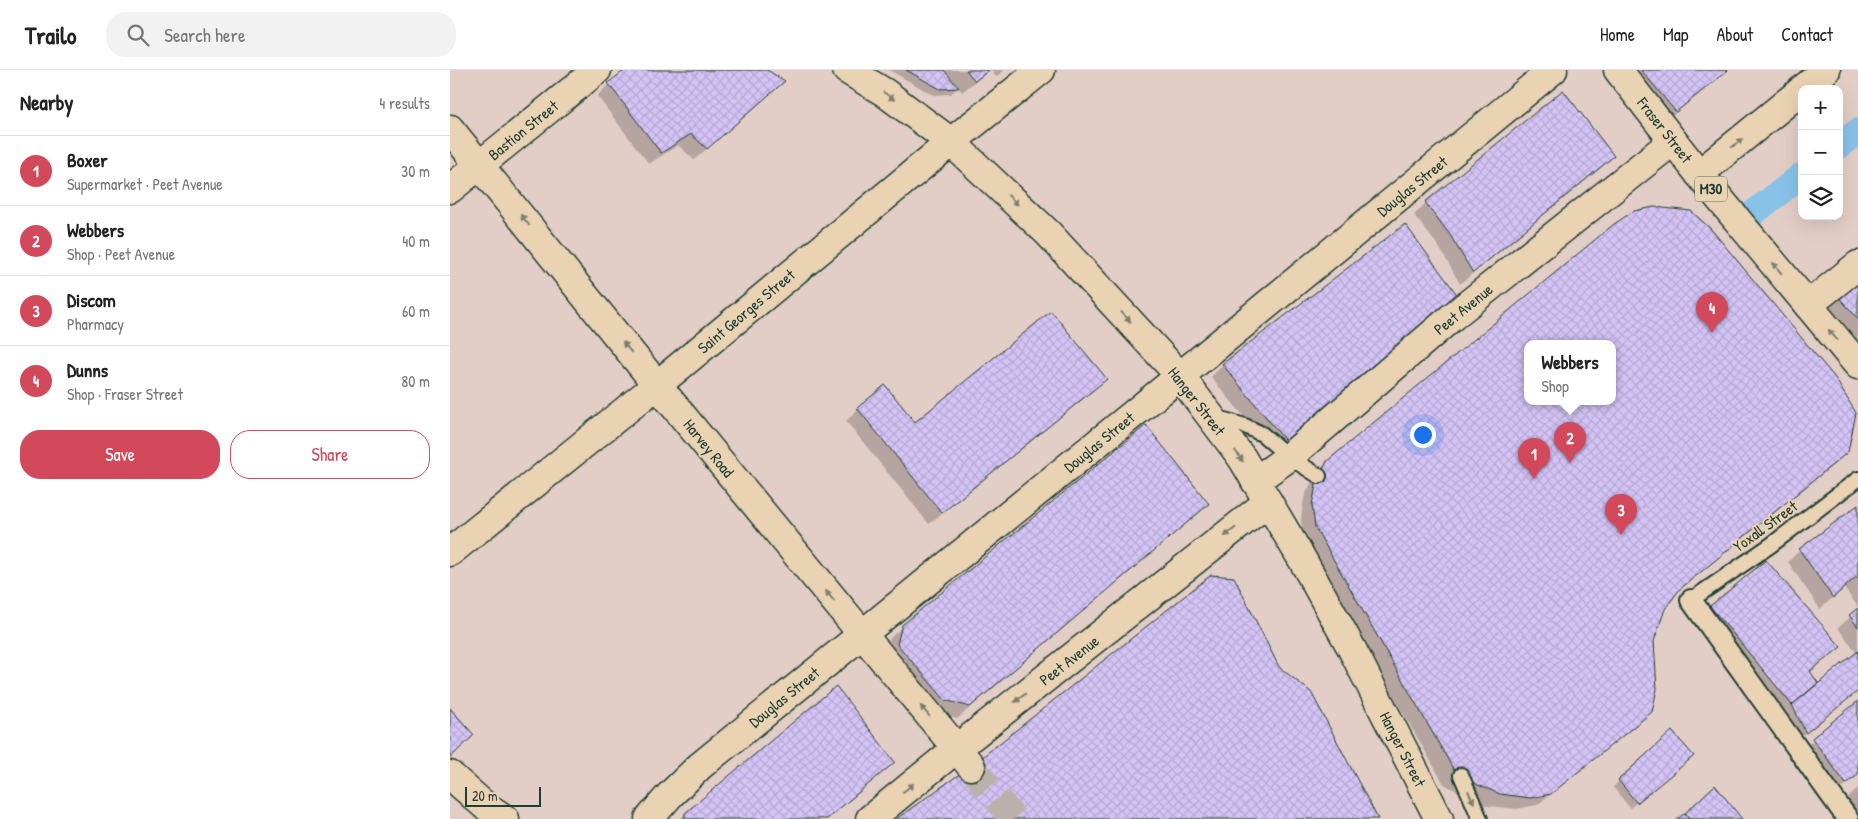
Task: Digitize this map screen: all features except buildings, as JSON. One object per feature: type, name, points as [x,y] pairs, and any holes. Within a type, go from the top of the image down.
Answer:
[{"type":"street","name":"Bastion Street","points":[[450,189],[596,70]]},
{"type":"street","name":"Hanger Street","points":[[847,70],[884,92],[951,142],[1048,233],[1180,376],[1242,458],[1262,491],[1352,649],[1439,819]]},
{"type":"street","name":"Saint Georges Street","points":[[450,552],[1041,70]]},
{"type":"street","name":"Douglas Street","points":[[649,819],[670,795],[700,766],[1553,70]]},
{"type":"street","name":"Fraser Street","points":[[1618,70],[1699,174],[1808,305]]},
{"type":"street","points":[[1808,85],[1826,70]]},
{"type":"street","points":[[1699,174],[1798,93]]},
{"type":"street","name":"Harvey Road","points":[[450,129],[657,385],[963,757]]},
{"type":"street","name":"Peet Avenue","points":[[870,819],[963,757],[1262,491],[1289,457],[1452,317],[1673,141]]},
{"type":"street","points":[[1808,305],[1858,265]]},
{"type":"street","name":"M30","points":[[1808,305],[1858,365]]},
{"type":"street","points":[[1692,600],[1848,819]]},
{"type":"street","points":[[450,776],[484,805],[505,819]]},
{"type":"lane","points":[[1209,415],[1245,426],[1262,434],[1289,457],[1319,476]]},
{"type":"lane","name":"Yoxall Street","points":[[1692,600],[1771,545],[1858,479]]},
{"type":"lane","points":[[1461,775],[1480,819]]},
{"type":"waterway","points":[[1843,143],[1858,131]]},
{"type":"waterway","points":[[1752,214],[1798,178]]},
{"type":"tunnel","points":[[971,766],[1013,819]]},
{"type":"place","name":"Dunns","points":[[1712,333]]},
{"type":"place","name":"Webbers","points":[[1570,463]]},
{"type":"place","name":"Boxer","points":[[1534,479]]},
{"type":"place","name":"Discom","points":[[1621,535]]}]
